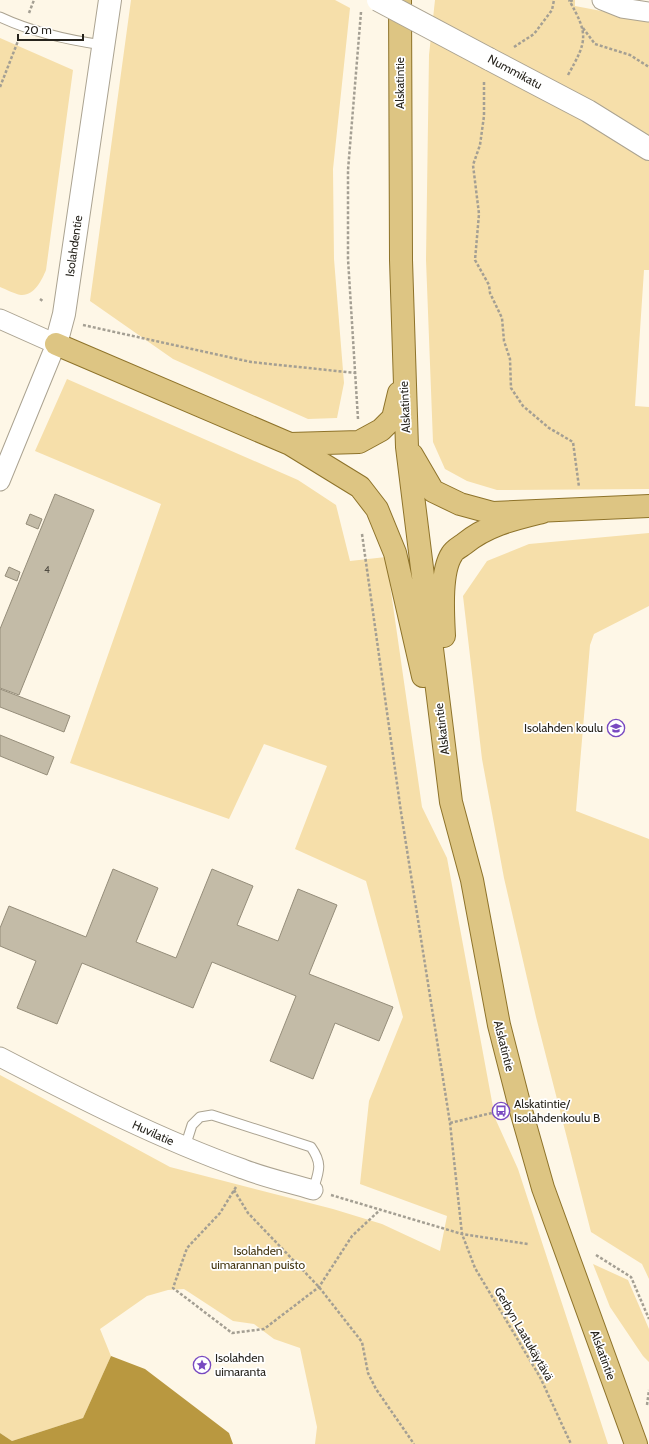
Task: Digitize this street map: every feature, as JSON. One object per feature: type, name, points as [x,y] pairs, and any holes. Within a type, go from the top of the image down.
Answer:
[{"type":"main road","name":"Alskatintie","points":[[400,0],[401,260],[407,447],[451,802],[472,880],[499,1025],[543,1188],[635,1440]]},
{"type":"main road","points":[[56,344],[290,444],[360,487],[376,509],[395,553],[451,802]]},
{"type":"main road","points":[[290,444],[359,442],[381,430],[393,418],[404,374]]},
{"type":"main road","points":[[407,447],[433,491],[460,504],[493,513],[649,506]]},
{"type":"main road","points":[[472,880],[460,762],[444,638],[442,603],[446,574],[452,554],[474,535],[500,522],[542,512]]},
{"type":"street","name":"Isolahdentie","points":[[0,481],[56,344],[64,314],[110,0]]},
{"type":"street","name":"Nummikatu","points":[[378,0],[588,111],[649,149]]},
{"type":"street","points":[[602,0],[622,8],[649,12]]},
{"type":"street","points":[[0,320],[56,344]]},
{"type":"street","name":"Huvilatie","points":[[0,1057],[122,1119],[185,1147],[244,1170],[313,1190]]},
{"type":"lane","points":[[0,17],[23,28],[83,42],[103,45]]},
{"type":"lane","points":[[185,1147],[192,1125],[200,1116],[212,1115],[312,1147],[318,1157],[320,1167],[313,1190]]},
{"type":"path","points":[[0,87],[34,0]]},
{"type":"path","points":[[554,0],[552,10],[534,34],[492,61],[485,75],[483,84],[484,116],[480,145],[473,165],[479,214],[475,260],[489,285],[490,293],[502,318],[504,341],[510,359],[511,388],[523,406],[549,428],[573,442],[580,494],[586,509]]},
{"type":"path","points":[[574,0],[569,1],[583,28],[595,44],[630,55],[649,67]]},
{"type":"path","points":[[567,78],[583,47],[583,28]]},
{"type":"path","points":[[40,299],[82,325],[251,362],[356,373]]},
{"type":"path","points":[[450,1123],[501,1111]]},
{"type":"path","points":[[381,1209],[352,1236],[319,1287],[264,1329],[232,1333],[173,1288],[187,1248],[220,1213],[234,1190],[248,1213],[319,1287],[362,1342],[368,1373],[376,1389],[414,1444]]},
{"type":"path","points":[[313,1190],[462,1234],[528,1244]]},
{"type":"path","name":"Gerbyn Laatukäytävä","points":[[462,1234],[475,1268],[540,1376],[571,1444]]},
{"type":"path","points":[[596,1255],[630,1277],[649,1319]]},
{"type":"path","points":[[647,1405],[649,1390]]},
{"type":"green space","points":[[131,0],[335,0],[350,8],[333,169],[334,259],[344,383],[337,418],[308,419],[173,359],[90,301]]},
{"type":"green space","points":[[435,0],[575,0],[575,6],[649,20],[649,270],[644,270],[635,406],[649,407],[649,489],[497,490],[467,481],[445,469],[433,442],[426,260],[429,55]]},
{"type":"green space","points":[[0,38],[73,70],[46,270],[37,287],[26,295],[13,293],[0,287]]},
{"type":"green space","name":"Isolahden uimarannan puisto","points":[[67,379],[298,480],[336,505],[350,561],[386,557],[422,807],[447,858],[495,1118],[518,1169],[608,1444],[315,1444],[317,1427],[300,1348],[274,1339],[254,1324],[233,1321],[184,1289],[168,1290],[147,1296],[100,1329],[111,1356],[83,1418],[12,1441],[0,1433],[0,1075],[170,1167],[333,1209],[382,1224],[440,1251],[447,1216],[360,1184],[369,1101],[403,1017],[366,881],[295,849],[327,766],[264,744],[229,819],[70,763],[161,504],[35,451]]},
{"type":"green space","points":[[649,533],[649,606],[594,634],[590,645],[576,811],[649,839],[649,1279],[642,1264],[591,1232],[536,1017],[504,878],[482,759],[463,596],[487,561],[529,544]]},
{"type":"green space","points":[[593,1264],[628,1280],[649,1329],[649,1362],[643,1356],[610,1307]]},
{"type":"shaded area","points":[[111,1356],[145,1369],[229,1433],[233,1444],[0,1444],[0,1433],[12,1441],[83,1418]]},
{"type":"building","points":[[55,494],[94,510],[19,695],[0,688],[0,629]]},
{"type":"building","points":[[30,514],[42,519],[38,529],[26,524]]},
{"type":"building","points":[[9,567],[20,572],[17,581],[5,576]]},
{"type":"building","points":[[0,689],[70,716],[64,732],[0,707]]},
{"type":"building","points":[[0,735],[54,757],[47,775],[0,756]]},
{"type":"building","points":[[113,869],[158,888],[136,942],[176,958],[212,869],[253,886],[237,925],[278,941],[298,889],[337,905],[309,974],[393,1007],[379,1041],[335,1023],[313,1079],[270,1061],[296,996],[212,962],[193,1008],[82,963],[57,1024],[17,1008],[36,961],[0,946],[0,928],[9,906],[86,937]]},
{"type":"place","name":"Isolahden koulu","points":[[616,728]]},
{"type":"place","name":"Alskatintie/ Isolahdenkoulu B","points":[[501,1111]]},
{"type":"place","name":"Isolahden uimaranta","points":[[202,1365]]}]
